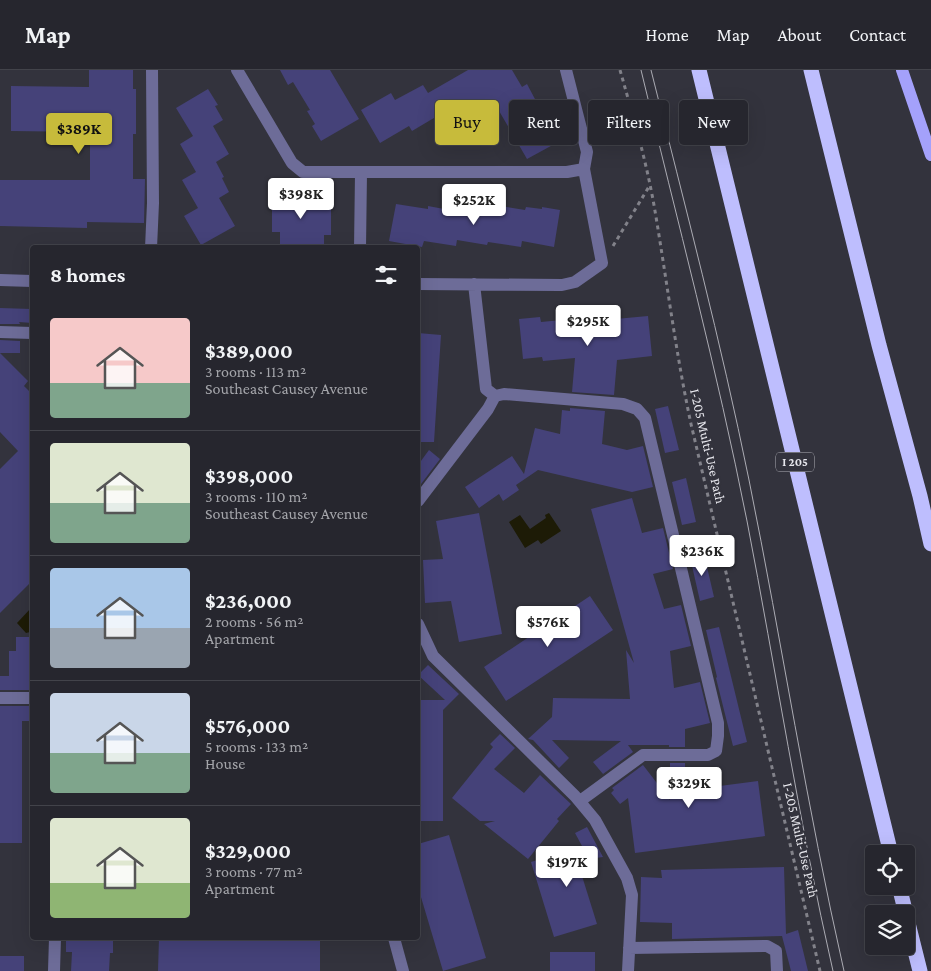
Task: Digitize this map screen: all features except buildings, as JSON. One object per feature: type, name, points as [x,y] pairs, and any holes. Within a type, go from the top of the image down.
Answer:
[{"type":"highway","name":"I 205","points":[[699,70],[890,845]]},
{"type":"highway","points":[[811,70],[879,345],[931,544]]},
{"type":"highway","points":[[920,496],[931,509]]},
{"type":"highway","points":[[915,951],[920,971]]},
{"type":"main road","points":[[902,70],[931,155]]},
{"type":"street","points":[[151,245],[153,203],[152,70]]},
{"type":"street","points":[[237,70],[292,163],[303,172],[567,172],[584,169]]},
{"type":"street","points":[[420,284],[562,285],[575,282],[602,263],[584,169],[587,152],[566,70]]},
{"type":"street","points":[[360,245],[361,173]]},
{"type":"street","points":[[0,280],[30,281]]},
{"type":"street","points":[[474,284],[486,389],[495,396]]},
{"type":"street","points":[[0,332],[30,333]]},
{"type":"street","points":[[420,498],[488,409],[495,396],[504,394],[623,404],[637,409],[646,418],[718,723],[716,751],[708,755],[642,755],[580,802]]},
{"type":"street","points":[[420,628],[433,656],[580,802],[595,820],[627,878],[632,895],[628,971]]},
{"type":"street","points":[[0,698],[30,698]]},
{"type":"street","points":[[54,971],[55,940]]},
{"type":"street","points":[[395,940],[403,971]]},
{"type":"street","points":[[629,948],[767,946],[776,951],[778,971]]},
{"type":"path","name":"I-205 Multi-Use Path","points":[[620,70],[650,185],[682,380],[820,971]]},
{"type":"path","points":[[602,263],[650,185]]},
{"type":"shaded area","points":[[549,513],[561,531],[541,544],[538,540],[525,548],[509,522],[520,515],[530,529],[546,518],[545,515]]},
{"type":"shaded area","points":[[30,609],[30,632],[26,633],[17,623]]},
{"type":"tram line","points":[[641,70],[710,351],[735,464],[758,577],[809,859],[833,971]]},
{"type":"tram line","points":[[651,70],[738,428],[818,848],[844,971]]}]
